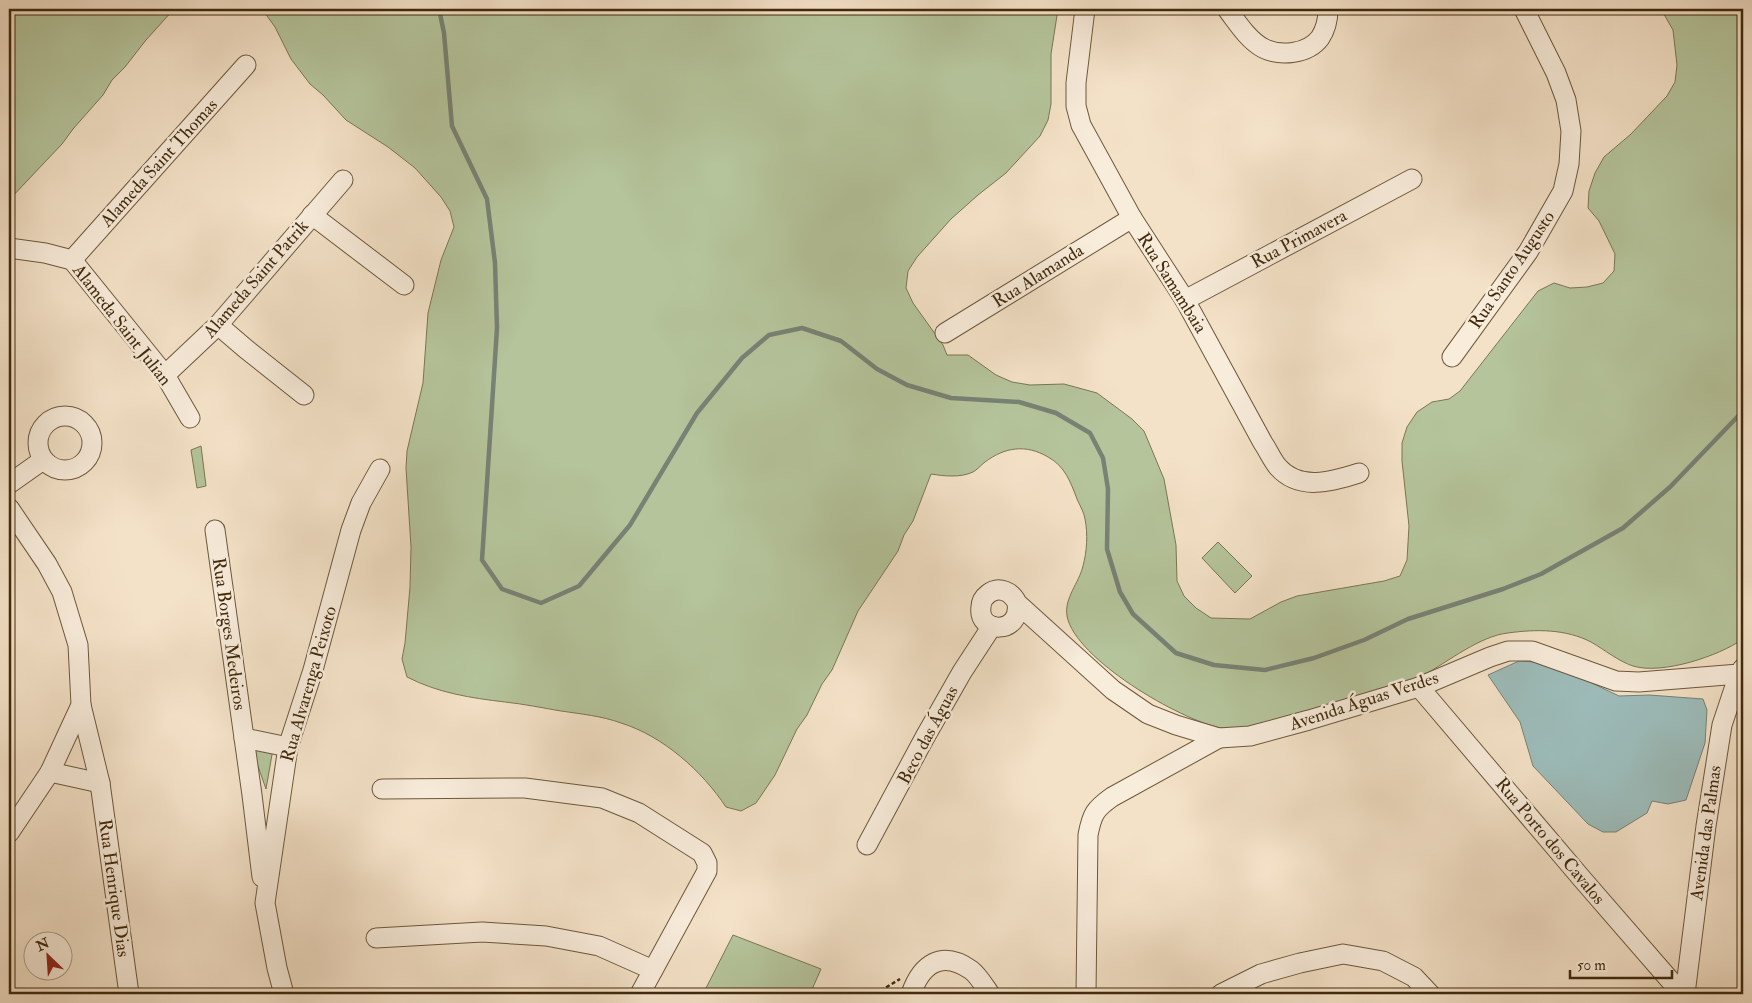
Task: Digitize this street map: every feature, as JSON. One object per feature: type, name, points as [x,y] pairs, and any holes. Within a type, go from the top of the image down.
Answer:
[{"type":"street","name":"Rua Samambaia","points":[[1085,9],[1076,83],[1076,106],[1081,125],[1132,218],[1185,300],[1277,466],[1291,479],[1309,483],[1334,481],[1359,473]]},
{"type":"street","points":[[1227,9],[1244,32],[1264,48],[1284,54],[1303,51],[1319,39],[1328,21],[1328,9]]},
{"type":"street","name":"Rua Santo Augusto","points":[[1452,357],[1528,252],[1563,191],[1569,164],[1571,131],[1566,100],[1556,73],[1524,9]]},
{"type":"street","name":"Alameda Saint Thomas","points":[[72,260],[246,65]]},
{"type":"street","name":"Rua Primavera","points":[[1185,300],[1412,179]]},
{"type":"street","name":"Alameda Saint Patrik","points":[[165,375],[218,324],[343,180]]},
{"type":"street","points":[[312,215],[404,285]]},
{"type":"street","name":"Rua Alamanda","points":[[945,334],[1132,218]]},
{"type":"street","name":"Alameda Saint Julian","points":[[9,248],[46,253],[72,260],[165,375],[190,418]]},
{"type":"street","points":[[218,324],[246,350],[304,395]]},
{"type":"street","points":[[9,484],[43,460]]},
{"type":"street","name":"Rua Alvarenga Peixoto","points":[[284,994],[265,903],[288,747],[313,670],[351,530],[362,503],[380,469]]},
{"type":"street","name":"Rua Henrique Dias","points":[[9,508],[47,564],[62,592],[78,645],[81,705],[100,782],[128,994]]},
{"type":"street","name":"Rua Borges Medeiros","points":[[215,530],[265,903]]},
{"type":"street","name":"Avenida Águas Verdes","points":[[992,626],[983,618],[981,612],[983,600],[992,591],[1010,593],[1017,603],[1113,690],[1148,714],[1176,726],[1219,738],[1250,736],[1318,718],[1418,687],[1508,651],[1532,651],[1616,681],[1639,682],[1741,671]]},
{"type":"street","points":[[992,626],[998,628],[1010,624],[1017,615],[1017,603]]},
{"type":"street","name":"Beco das Águas","points":[[867,845],[962,672],[992,626]]},
{"type":"street","name":"Avenida das Palmas","points":[[1684,994],[1706,826],[1722,726],[1741,671]]},
{"type":"street","name":"Rua Porto dos Cavalos","points":[[1418,687],[1583,880],[1684,994]]},
{"type":"street","points":[[9,833],[50,772],[81,705]]},
{"type":"street","points":[[244,738],[288,747]]},
{"type":"street","points":[[1086,994],[1088,835],[1090,822],[1098,807],[1112,797],[1219,738]]},
{"type":"street","points":[[62,748],[72,745],[91,747]]},
{"type":"street","points":[[50,772],[100,782]]},
{"type":"street","points":[[382,789],[525,788],[602,798],[639,813],[702,853],[707,863],[707,871],[640,994]]},
{"type":"street","points":[[252,795],[280,800]]},
{"type":"street","points":[[376,938],[482,932],[546,936],[599,946],[653,970]]},
{"type":"street","points":[[1221,994],[1262,974],[1300,963],[1343,954],[1383,961],[1414,977],[1430,994]]},
{"type":"street","points":[[914,987],[926,969],[935,962],[946,960],[956,962],[972,970],[990,994]]},
{"type":"path","points":[[875,994],[903,978],[914,987]]},
{"type":"green space","points":[[9,9],[174,9],[112,80],[103,95],[62,144],[9,200]]},
{"type":"green space","points":[[262,9],[1058,9],[1051,54],[1051,104],[1048,120],[1040,136],[1006,173],[951,219],[917,257],[908,271],[906,288],[913,303],[943,345],[947,355],[968,355],[996,375],[1012,382],[1030,385],[1064,384],[1097,393],[1132,419],[1144,431],[1164,479],[1176,545],[1177,581],[1184,596],[1196,608],[1211,618],[1250,619],[1281,602],[1297,596],[1384,581],[1400,576],[1407,560],[1409,526],[1402,461],[1402,443],[1407,427],[1417,412],[1432,402],[1449,399],[1460,391],[1538,291],[1554,283],[1570,288],[1587,287],[1603,283],[1614,271],[1615,254],[1599,221],[1588,208],[1589,191],[1595,173],[1604,157],[1631,134],[1667,96],[1675,82],[1677,65],[1673,30],[1661,9],[1743,9],[1743,639],[1720,652],[1690,662],[1659,668],[1645,668],[1627,664],[1591,642],[1561,632],[1529,631],[1508,633],[1497,635],[1476,644],[1424,675],[1380,693],[1277,723],[1254,727],[1221,728],[1203,723],[1181,713],[1132,685],[1108,668],[1089,651],[1074,633],[1067,616],[1067,609],[1083,566],[1087,542],[1084,514],[1070,481],[1059,465],[1048,457],[1032,450],[1016,449],[1000,453],[968,474],[952,476],[931,474],[913,521],[904,535],[898,551],[858,611],[832,670],[797,729],[775,775],[756,803],[741,811],[726,807],[705,781],[680,756],[637,729],[599,717],[467,697],[419,683],[407,677],[402,659],[410,587],[411,547],[406,468],[407,451],[423,383],[428,313],[441,260],[454,227],[450,211],[441,197],[415,168],[388,147],[346,120],[310,84],[291,59],[275,27]]},
{"type":"green space","points":[[201,446],[206,486],[197,488],[191,450]]},
{"type":"green space","points":[[1218,542],[1252,576],[1235,593],[1202,558]]},
{"type":"green space","points":[[252,749],[273,749],[266,789]]},
{"type":"green space","points":[[733,935],[821,969],[810,994],[703,994]]},
{"type":"water","points":[[1519,661],[1550,663],[1619,696],[1649,695],[1703,699],[1707,710],[1705,743],[1686,800],[1668,804],[1652,801],[1647,813],[1616,832],[1603,832],[1588,824],[1533,766],[1520,722],[1488,675]]},
{"type":"waterway","points":[[439,9],[444,33],[452,126],[487,199],[495,263],[497,328],[482,560],[502,589],[541,603],[579,586],[630,525],[697,413],[742,358],[769,335],[802,328],[841,341],[877,369],[907,385],[951,398],[1019,402],[1056,413],[1090,433],[1103,458],[1108,489],[1107,549],[1120,592],[1133,614],[1176,653],[1214,665],[1265,670],[1314,658],[1364,640],[1408,619],[1503,589],[1541,574],[1623,528],[1670,487],[1743,411]]}]
